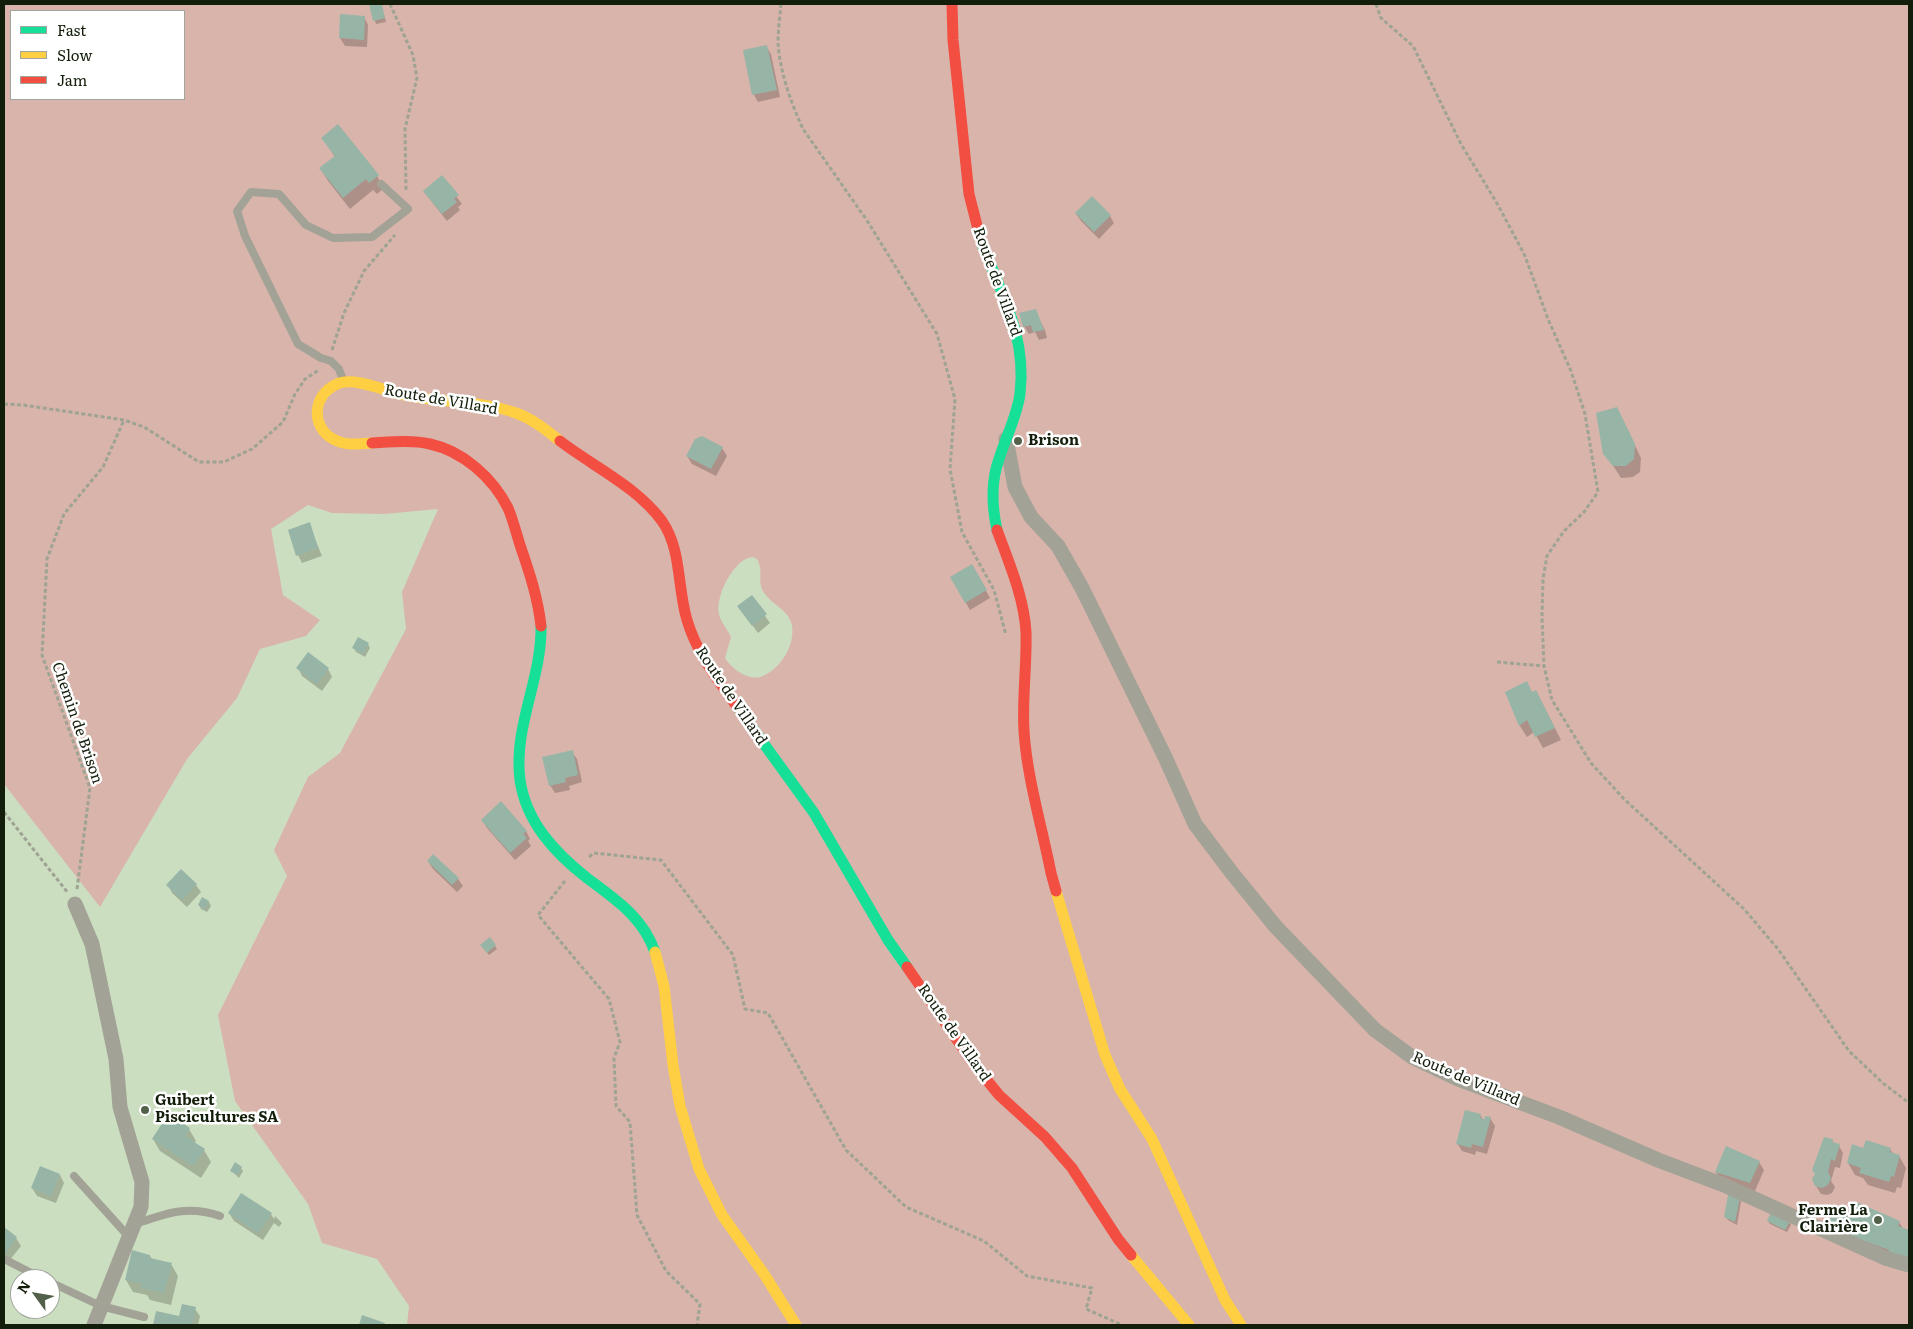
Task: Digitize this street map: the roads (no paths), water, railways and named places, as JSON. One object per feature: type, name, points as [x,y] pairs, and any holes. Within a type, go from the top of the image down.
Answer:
[{"type":"street","name":"Route de Villard","points":[[952,4],[954,50],[969,194],[981,242],[1013,319],[1020,346],[1020,393],[1016,412],[996,474],[993,506],[997,530],[1022,603],[1026,632],[1024,732],[1033,785],[1060,907],[1105,1055],[1115,1078],[1152,1139],[1225,1300],[1241,1325]]},
{"type":"street","name":"Route de Villard","points":[[343,382],[352,382],[405,396],[488,406],[526,418],[538,424],[619,483],[655,512],[664,525],[676,550],[682,602],[688,625],[710,670],[814,813],[888,940],[973,1063],[999,1095],[1045,1137],[1072,1168],[1118,1238],[1189,1325]]},
{"type":"street","points":[[343,382],[336,384],[323,395],[317,406],[316,420],[329,437],[340,443],[348,444],[410,441],[440,446],[459,456],[478,470],[494,487],[505,503],[528,570],[538,606],[541,630],[540,654],[526,708],[520,741],[522,789],[527,808],[537,827],[551,846],[576,869],[623,904],[641,923],[648,935],[660,964],[676,1088],[690,1145],[715,1203],[765,1275],[796,1325]]},
{"type":"street","name":"Route de Villard","points":[[1006,439],[1015,487],[1031,517],[1058,546],[1082,588],[1166,757],[1195,824],[1276,927],[1375,1030],[1412,1057],[1458,1078],[1559,1117],[1650,1157],[1724,1185],[1886,1258],[1909,1265]]},
{"type":"street","points":[[75,904],[92,944],[116,1059],[120,1106],[142,1182],[141,1207],[94,1325]]},
{"type":"lane","points":[[343,382],[339,369],[331,361],[298,344],[245,236],[238,211],[251,192],[280,194],[306,225],[333,238],[372,237],[408,209],[381,184]]},
{"type":"lane","points":[[74,1176],[131,1231],[169,1212],[203,1210],[220,1216]]},
{"type":"lane","points":[[4,1259],[24,1269]]},
{"type":"lane","points":[[60,1287],[101,1306],[144,1317]]},
{"type":"place","name":"Brison","points":[[1018,441]]},
{"type":"place","name":"Guibert Piscicultures SA","points":[[145,1110]]},
{"type":"place","name":"Ferme La Clairière","points":[[1878,1220]]}]
